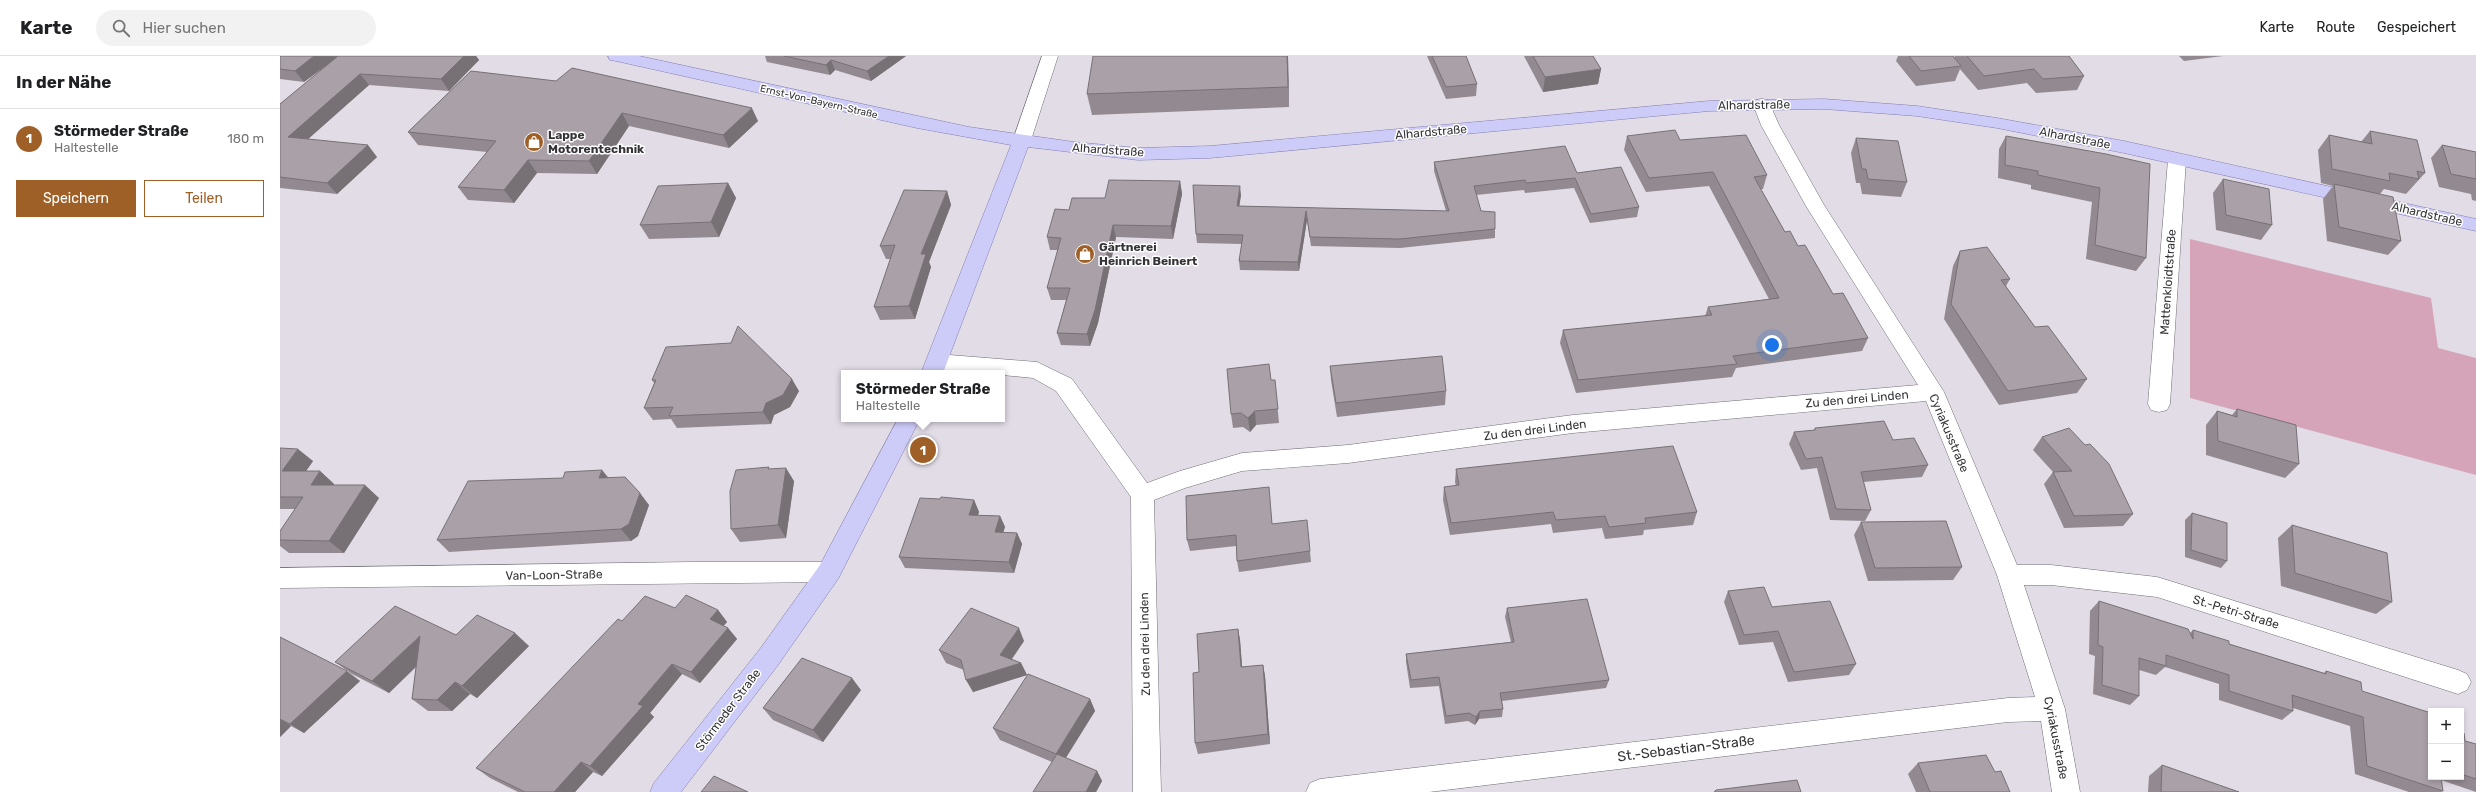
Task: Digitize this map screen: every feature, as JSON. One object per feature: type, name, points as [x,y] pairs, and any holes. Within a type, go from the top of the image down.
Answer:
[{"type":"main road","name":"Ernst-Von-Bayern-Straße","points":[[616,56],[917,124],[1022,140]]},
{"type":"main road","name":"Alhardstraße","points":[[1022,140],[1074,148],[1138,154],[1210,152],[1709,106],[1824,104],[1917,111],[1998,123],[2476,225]]},
{"type":"main road","points":[[935,367],[1005,179],[1022,140]]},
{"type":"main road","name":"Störmeder Straße","points":[[664,792],[769,657],[829,572],[907,422]]},
{"type":"street","points":[[1022,140],[1050,56]]},
{"type":"street","name":"Cyriakusstraße","points":[[1762,104],[1770,125],[1815,206],[1933,392],[2009,575],[2052,709],[2066,792]]},
{"type":"street","name":"Mattenkloidtstraße","points":[[2159,404],[2177,160]]},
{"type":"street","points":[[935,367],[1037,370],[1064,385],[1142,495]]},
{"type":"street","name":"Zu den drei Linden","points":[[1147,792],[1142,495],[1180,480],[1242,462],[1348,454],[1573,424],[1933,392]]},
{"type":"street","name":"Van-Loon-Straße","points":[[280,578],[535,576],[680,571],[829,572]]},
{"type":"street","name":"St.-Petri-Straße","points":[[2009,575],[2051,575],[2158,587],[2458,682]]},
{"type":"street","name":"St.-Sebastian-Straße","points":[[1320,792],[2008,710],[2052,709]]},
{"type":"shaded area","points":[[2190,239],[2431,298],[2438,348],[2476,358],[2476,475],[2190,398]]},
{"type":"building","points":[[280,56],[314,56],[295,71],[280,69]]},
{"type":"building","points":[[338,56],[464,56],[441,79],[360,74],[288,137],[368,145],[327,183],[280,177],[280,104]]},
{"type":"building","points":[[784,56],[889,56],[867,71],[831,60],[826,65]]},
{"type":"building","points":[[1093,56],[1287,56],[1288,87],[1087,94]]},
{"type":"building","points":[[1432,56],[1466,56],[1477,84],[1446,87]]},
{"type":"building","points":[[1533,56],[1593,56],[1601,69],[1545,77]]},
{"type":"building","points":[[1909,56],[1953,56],[1961,66],[1921,71]]},
{"type":"building","points":[[1967,56],[2069,56],[2084,76],[2043,79],[2034,69],[1984,76]]},
{"type":"building","points":[[572,68],[752,108],[723,135],[622,113],[589,161],[528,160],[504,190],[458,187],[496,141],[408,132],[471,71],[556,81]]},
{"type":"building","points":[[1675,130],[1680,140],[1746,135],[1767,175],[1754,177],[1785,232],[1790,231],[1798,246],[1805,245],[1833,294],[1843,293],[1868,338],[1733,356],[1737,364],[1578,380],[1563,330],[1712,315],[1708,307],[1779,298],[1713,172],[1649,178],[1627,136]]},
{"type":"building","points":[[2370,131],[2417,140],[2425,173],[2417,171],[2419,179],[2389,173],[2390,181],[2332,169],[2329,135],[2372,144]]},
{"type":"building","points":[[2006,136],[2106,154],[2150,164],[2146,258],[2095,245],[2100,188],[2038,175],[2038,171],[2005,165]]},
{"type":"building","points":[[1856,138],[1898,141],[1907,182],[1868,179],[1866,169],[1862,169]]},
{"type":"building","points":[[2442,145],[2476,152],[2476,179],[2451,174]]},
{"type":"building","points":[[1565,146],[1577,173],[1621,167],[1639,207],[1591,214],[1575,178],[1526,183],[1525,180],[1474,186],[1481,211],[1495,212],[1495,229],[1400,239],[1310,237],[1306,211],[1298,262],[1239,261],[1243,235],[1196,234],[1193,185],[1240,186],[1237,206],[1449,211],[1434,162]]},
{"type":"building","points":[[2223,179],[2269,189],[2272,225],[2226,215]]},
{"type":"building","points":[[1109,180],[1180,181],[1171,226],[1113,225],[1095,310],[1087,334],[1057,333],[1070,288],[1047,288],[1061,238],[1047,237],[1055,209],[1069,210],[1072,198],[1105,198]]},
{"type":"building","points":[[728,183],[711,222],[640,225],[658,186]]},
{"type":"building","points":[[2334,184],[2393,197],[2401,241],[2339,227]]},
{"type":"building","points":[[904,190],[947,191],[921,254],[926,254],[909,306],[874,307],[895,245],[880,246]]},
{"type":"building","points":[[1987,247],[2010,279],[2001,280],[2035,327],[2048,326],[2087,379],[2008,391],[1951,304],[1960,251]]},
{"type":"building","points":[[738,326],[792,379],[783,395],[766,403],[763,412],[669,416],[673,407],[644,408],[656,380],[652,380],[666,347],[731,343]]},
{"type":"building","points":[[1442,356],[1446,391],[1336,403],[1330,366]]},
{"type":"building","points":[[1269,364],[1271,380],[1275,380],[1278,409],[1255,411],[1248,418],[1241,413],[1231,414],[1227,369]]},
{"type":"building","points":[[2237,409],[2296,425],[2299,464],[2218,441],[2217,411],[2237,417]]},
{"type":"building","points":[[1884,421],[1893,440],[1914,438],[1928,465],[1861,472],[1871,510],[1836,509],[1822,457],[1806,459],[1794,432],[1815,430],[1815,428]]},
{"type":"building","points":[[2069,428],[2085,445],[2090,444],[2109,464],[2133,514],[2074,516],[2053,472],[2072,471],[2042,437]]},
{"type":"building","points":[[1673,446],[1697,512],[1645,518],[1646,523],[1609,527],[1605,516],[1556,520],[1553,512],[1451,523],[1444,487],[1459,485],[1456,469]]},
{"type":"building","points":[[280,448],[298,449],[282,471],[320,471],[311,485],[365,485],[329,541],[280,540],[280,531],[303,497],[280,497]]},
{"type":"building","points":[[769,467],[768,469],[786,468],[778,525],[731,529],[730,491],[736,470]]},
{"type":"building","points":[[602,470],[599,478],[625,477],[640,493],[629,524],[621,529],[437,540],[468,481],[563,478],[565,472]]},
{"type":"building","points":[[1269,487],[1272,524],[1307,520],[1310,551],[1237,561],[1236,535],[1187,540],[1186,496]]},
{"type":"building","points":[[941,497],[974,500],[969,515],[1000,516],[995,532],[1017,533],[1009,562],[899,557],[920,498],[940,499]]},
{"type":"building","points":[[2192,513],[2227,523],[2227,561],[2191,550]]},
{"type":"building","points":[[1946,521],[1962,567],[1875,568],[1861,522]]},
{"type":"building","points":[[2292,525],[2387,553],[2392,602],[2295,573]]},
{"type":"building","points":[[1764,587],[1772,607],[1830,601],[1856,664],[1794,672],[1778,631],[1744,635],[1728,591]]},
{"type":"building","points":[[686,595],[718,610],[710,619],[728,628],[691,672],[672,664],[638,704],[643,706],[590,766],[581,762],[554,792],[525,792],[476,768],[618,619],[622,621],[645,596],[675,608]]},
{"type":"building","points":[[1587,599],[1609,680],[1500,693],[1503,709],[1480,711],[1476,717],[1469,713],[1446,716],[1439,677],[1411,680],[1406,654],[1514,642],[1507,608]]},
{"type":"building","points":[[2099,601],[2188,629],[2193,639],[2193,630],[2229,641],[2229,644],[2326,674],[2326,671],[2361,682],[2362,691],[2428,712],[2428,780],[2441,780],[2443,791],[2367,766],[2363,717],[2292,695],[2293,711],[2229,691],[2229,675],[2166,655],[2166,666],[2139,658],[2139,696],[2102,685],[2103,647],[2098,645]]},
{"type":"building","points":[[395,606],[456,635],[477,615],[515,633],[462,686],[455,682],[437,700],[412,699],[420,636],[372,681],[335,662]]},
{"type":"building","points":[[971,608],[1019,628],[1000,655],[1021,663],[966,680],[961,660],[939,650]]},
{"type":"building","points":[[1238,629],[1241,667],[1263,665],[1268,734],[1195,743],[1193,673],[1199,672],[1197,634]]},
{"type":"building","points":[[280,637],[347,671],[290,724],[280,719]]},
{"type":"building","points":[[802,658],[852,678],[813,730],[763,708]]},
{"type":"building","points":[[1028,674],[1090,699],[1056,754],[993,728]]},
{"type":"building","points":[[2464,733],[2465,741],[2476,744],[2476,779],[2464,775]]},
{"type":"building","points":[[1057,754],[1097,771],[1086,792],[1033,792]]},
{"type":"building","points":[[1986,755],[1995,772],[2001,771],[2010,792],[1930,792],[1918,763]]},
{"type":"building","points":[[2162,765],[2239,792],[2161,792]]},
{"type":"building","points":[[714,776],[748,792],[701,792]]},
{"type":"building","points":[[1797,780],[1801,792],[1714,792],[1716,790]]},
{"type":"place","name":"Lappe Motorentechnik","points":[[534,142]]},
{"type":"place","name":"Gärtnerei Heinrich Beinert","points":[[1085,254]]},
{"type":"place","name":"Störmeder Straße","points":[[923,450]]}]
